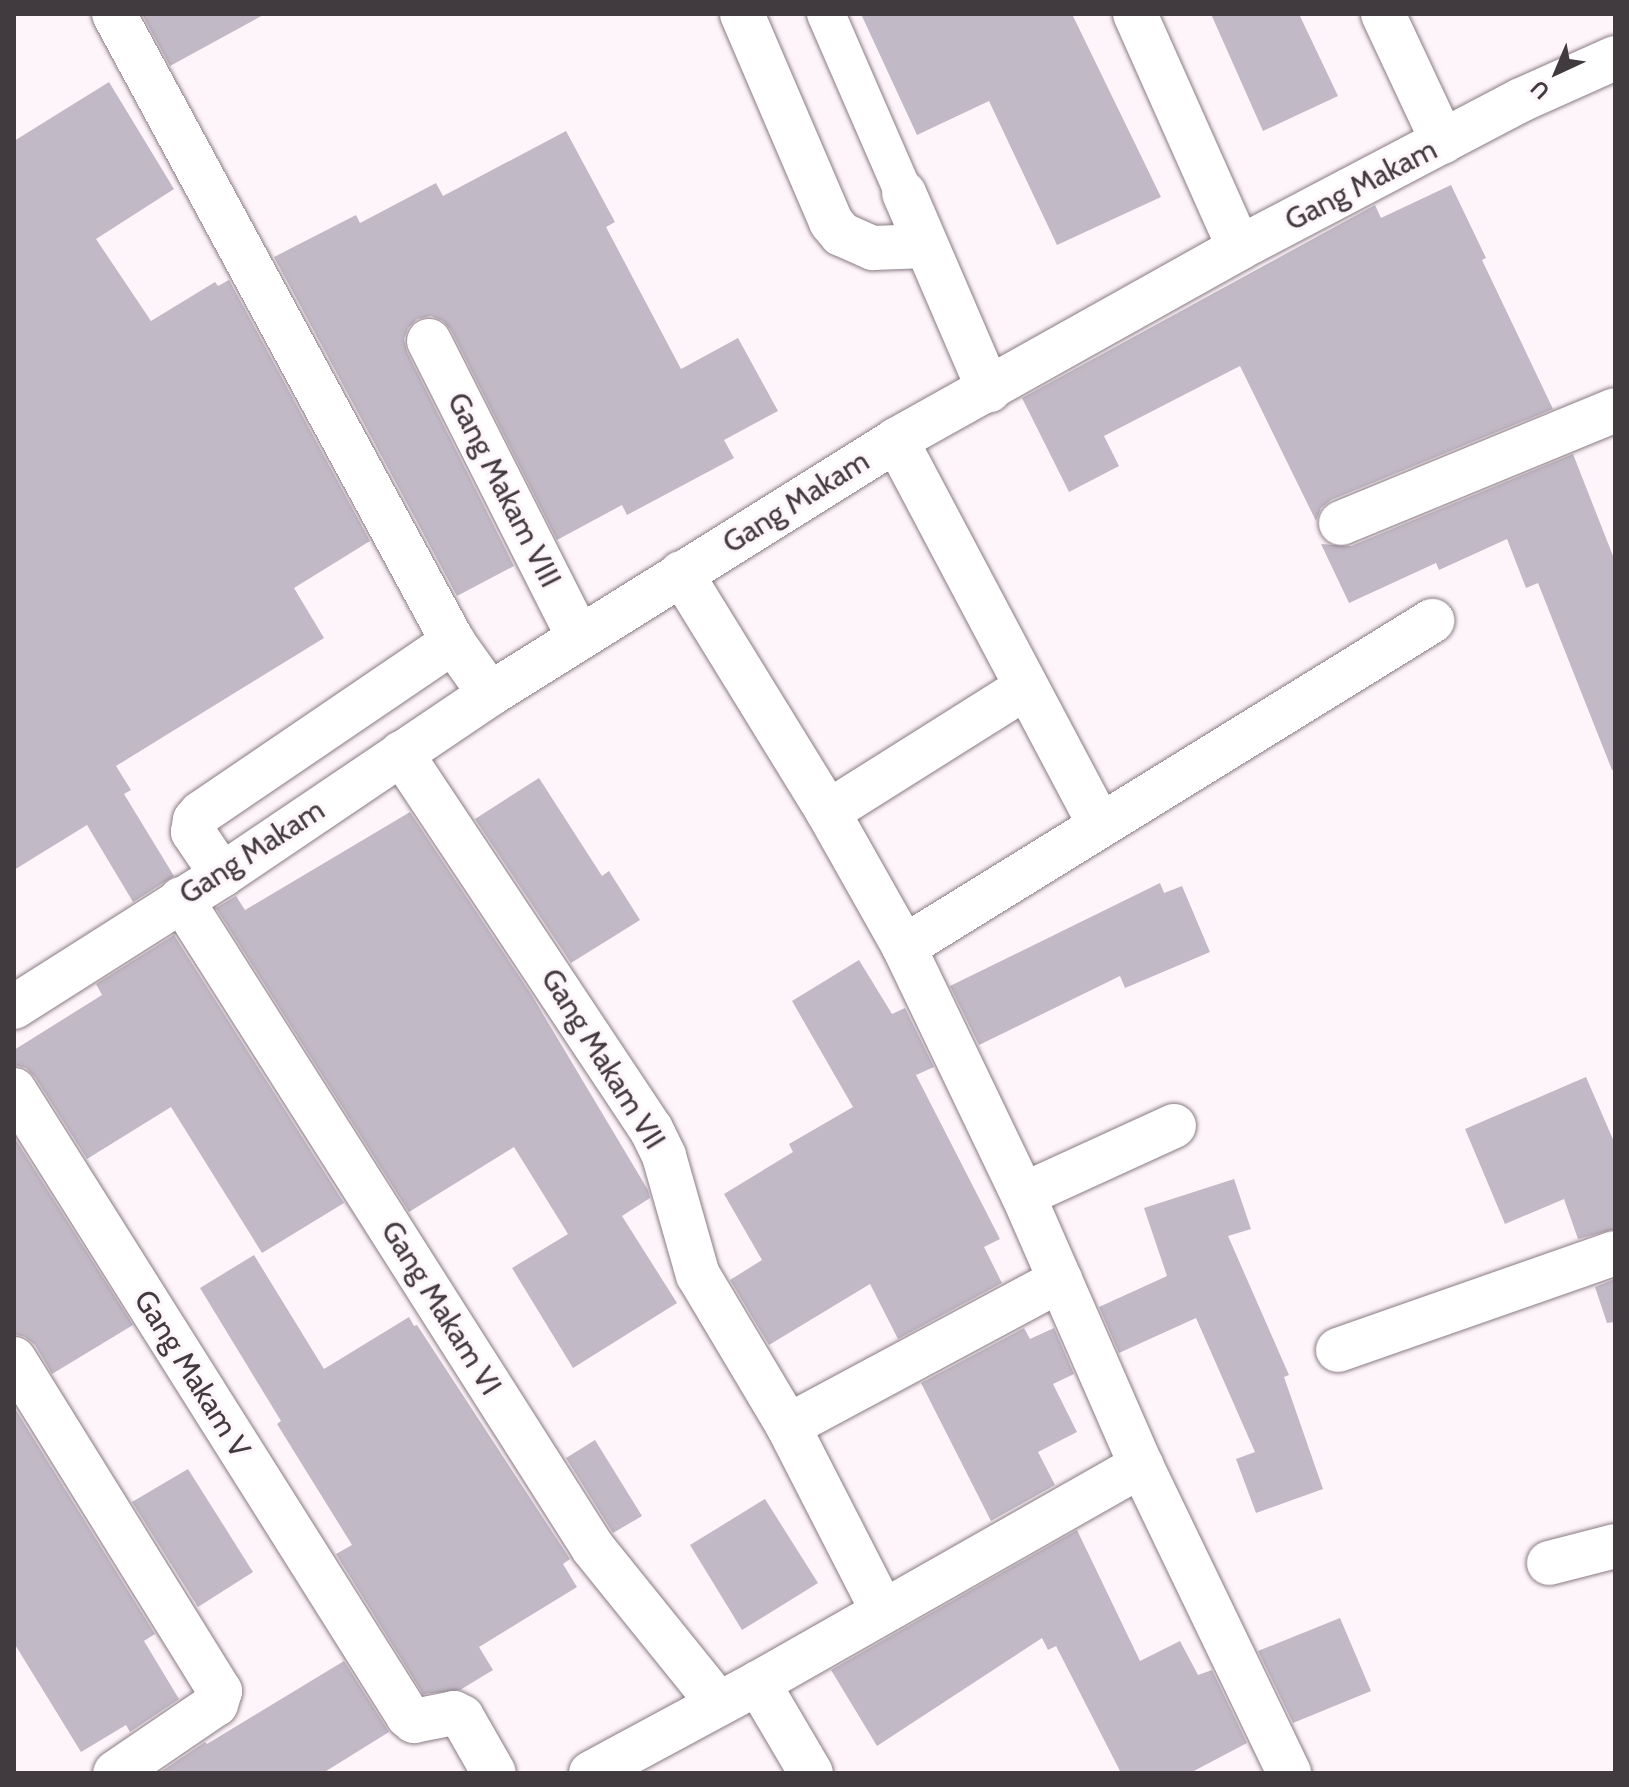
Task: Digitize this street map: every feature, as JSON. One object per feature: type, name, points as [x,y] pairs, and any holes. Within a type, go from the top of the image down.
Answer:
[{"type":"street","points":[[114,14],[453,642],[490,694]]},
{"type":"street","points":[[742,14],[831,222],[841,234],[873,248],[926,246]]},
{"type":"street","points":[[1135,14],[1239,248]]},
{"type":"street","points":[[1383,14],[1443,142]]},
{"type":"street","name":"Gang Makam","points":[[14,1007],[222,875],[490,694],[896,440],[1239,248],[1521,100],[1615,58]]},
{"type":"street","points":[[904,193],[989,390]]},
{"type":"street","name":"Gang Makam VIII","points":[[429,341],[579,638]]},
{"type":"street","points":[[1341,523],[1615,410]]},
{"type":"street","points":[[896,440],[1100,825]]},
{"type":"street","points":[[681,573],[828,812],[904,947],[1023,1195],[1141,1465],[1289,1773]]},
{"type":"street","points":[[904,947],[1432,621]]},
{"type":"street","points":[[222,875],[193,832],[195,820],[201,813],[453,642]]},
{"type":"street","points":[[828,812],[1025,688]]},
{"type":"street","name":"Gang Makam VII","points":[[401,753],[651,1129],[664,1156],[698,1275],[788,1426],[882,1610]]},
{"type":"street","name":"Gang Makam VI","points":[[181,899],[602,1560],[718,1703]]},
{"type":"street","name":"Gang Makam V","points":[[14,1090],[369,1658],[414,1721],[454,1713],[462,1717],[494,1773]]},
{"type":"street","points":[[1023,1195],[1174,1126]]},
{"type":"street","points":[[1338,1350],[1615,1253]]},
{"type":"street","points":[[788,1426],[1060,1280]]},
{"type":"street","points":[[14,1359],[220,1691],[216,1704],[115,1773]]},
{"type":"street","points":[[591,1773],[758,1683],[1141,1465]]},
{"type":"street","points":[[1549,1563],[1615,1546]]},
{"type":"street","points":[[758,1683],[811,1773]]},
{"type":"lane","points":[[826,14],[904,193]]},
{"type":"building","points":[[142,14],[265,14],[170,66]]},
{"type":"building","points":[[861,14],[1072,14],[1161,197],[1057,245],[989,101],[917,135]]},
{"type":"building","points":[[1211,14],[1299,14],[1338,96],[1263,131]]},
{"type":"building","points":[[109,82],[174,189],[96,239],[151,321],[215,282],[218,286],[229,280],[370,541],[294,588],[324,638],[116,766],[131,790],[124,794],[174,876],[133,902],[87,825],[14,870],[14,141]]},
{"type":"building","points":[[566,131],[615,222],[606,227],[681,369],[738,338],[778,411],[724,440],[734,458],[627,515],[622,505],[557,540],[451,330],[443,321],[431,316],[417,319],[408,328],[404,339],[407,352],[514,566],[457,596],[274,257],[356,215],[360,223],[436,183],[443,196]]},
{"type":"building","points":[[1451,185],[1486,258],[1482,260],[1553,409],[1331,500],[1321,508],[1316,521],[1240,366],[1104,436],[1119,466],[1069,492],[1022,398],[1375,205],[1381,218]]},
{"type":"building","points":[[1573,454],[1615,561],[1615,770],[1612,770],[1538,583],[1526,588],[1507,539],[1439,570],[1436,563],[1349,603],[1321,544],[1351,546]]},
{"type":"building","points":[[539,778],[602,876],[609,871],[640,920],[571,963],[475,819]]},
{"type":"building","points":[[410,812],[531,994],[648,1190],[650,1198],[622,1216],[677,1303],[573,1368],[512,1268],[568,1234],[514,1147],[409,1212],[216,908],[236,896],[245,910]]},
{"type":"building","points":[[1160,883],[1164,893],[1182,886],[1210,952],[1125,988],[1120,976],[979,1045],[950,986]]},
{"type":"building","points":[[174,935],[344,1203],[262,1253],[171,1107],[87,1159],[35,1077],[26,1068],[14,1065],[14,1050],[102,995],[96,984]]},
{"type":"building","points":[[859,960],[892,1014],[905,1008],[934,1067],[916,1075],[1000,1239],[984,1247],[1002,1283],[898,1339],[870,1284],[769,1345],[730,1280],[762,1260],[724,1194],[793,1152],[789,1144],[853,1107],[792,1001]]},
{"type":"building","points":[[1586,1077],[1615,1144],[1615,1229],[1578,1239],[1564,1199],[1505,1224],[1465,1129]]},
{"type":"building","points":[[14,1137],[133,1325],[52,1374],[35,1345],[25,1337],[14,1334]]},
{"type":"building","points":[[1234,1179],[1251,1229],[1228,1236],[1289,1375],[1284,1377],[1323,1489],[1256,1513],[1236,1459],[1255,1452],[1196,1318],[1119,1353],[1099,1307],[1167,1276],[1144,1208]]},
{"type":"building","points":[[254,1255],[324,1369],[409,1317],[570,1559],[563,1564],[577,1587],[479,1647],[493,1670],[460,1690],[423,1694],[336,1554],[352,1545],[277,1424],[281,1421],[200,1288]]},
{"type":"building","points":[[1615,1279],[1615,1322],[1607,1323],[1595,1287]]},
{"type":"building","points":[[1024,1328],[1030,1339],[1054,1328],[1074,1374],[1053,1384],[1077,1432],[1038,1452],[1055,1485],[991,1521],[921,1383]]},
{"type":"building","points":[[14,1407],[155,1634],[144,1641],[179,1699],[130,1732],[126,1725],[81,1752],[14,1643]]},
{"type":"building","points":[[595,1440],[642,1516],[613,1533],[566,1458]]},
{"type":"building","points":[[188,1469],[253,1572],[198,1607],[132,1502]]},
{"type":"building","points":[[765,1499],[818,1583],[742,1630],[690,1545]]},
{"type":"building","points":[[1077,1530],[1140,1661],[1180,1641],[1198,1675],[1212,1670],[1247,1743],[1190,1773],[1121,1773],[1056,1646],[1048,1650],[1042,1638],[877,1746],[831,1670]]},
{"type":"building","points":[[1340,1618],[1371,1691],[1293,1723],[1258,1651]]},
{"type":"building","points":[[344,1661],[389,1732],[323,1773],[159,1773],[205,1742],[207,1744]]}]
